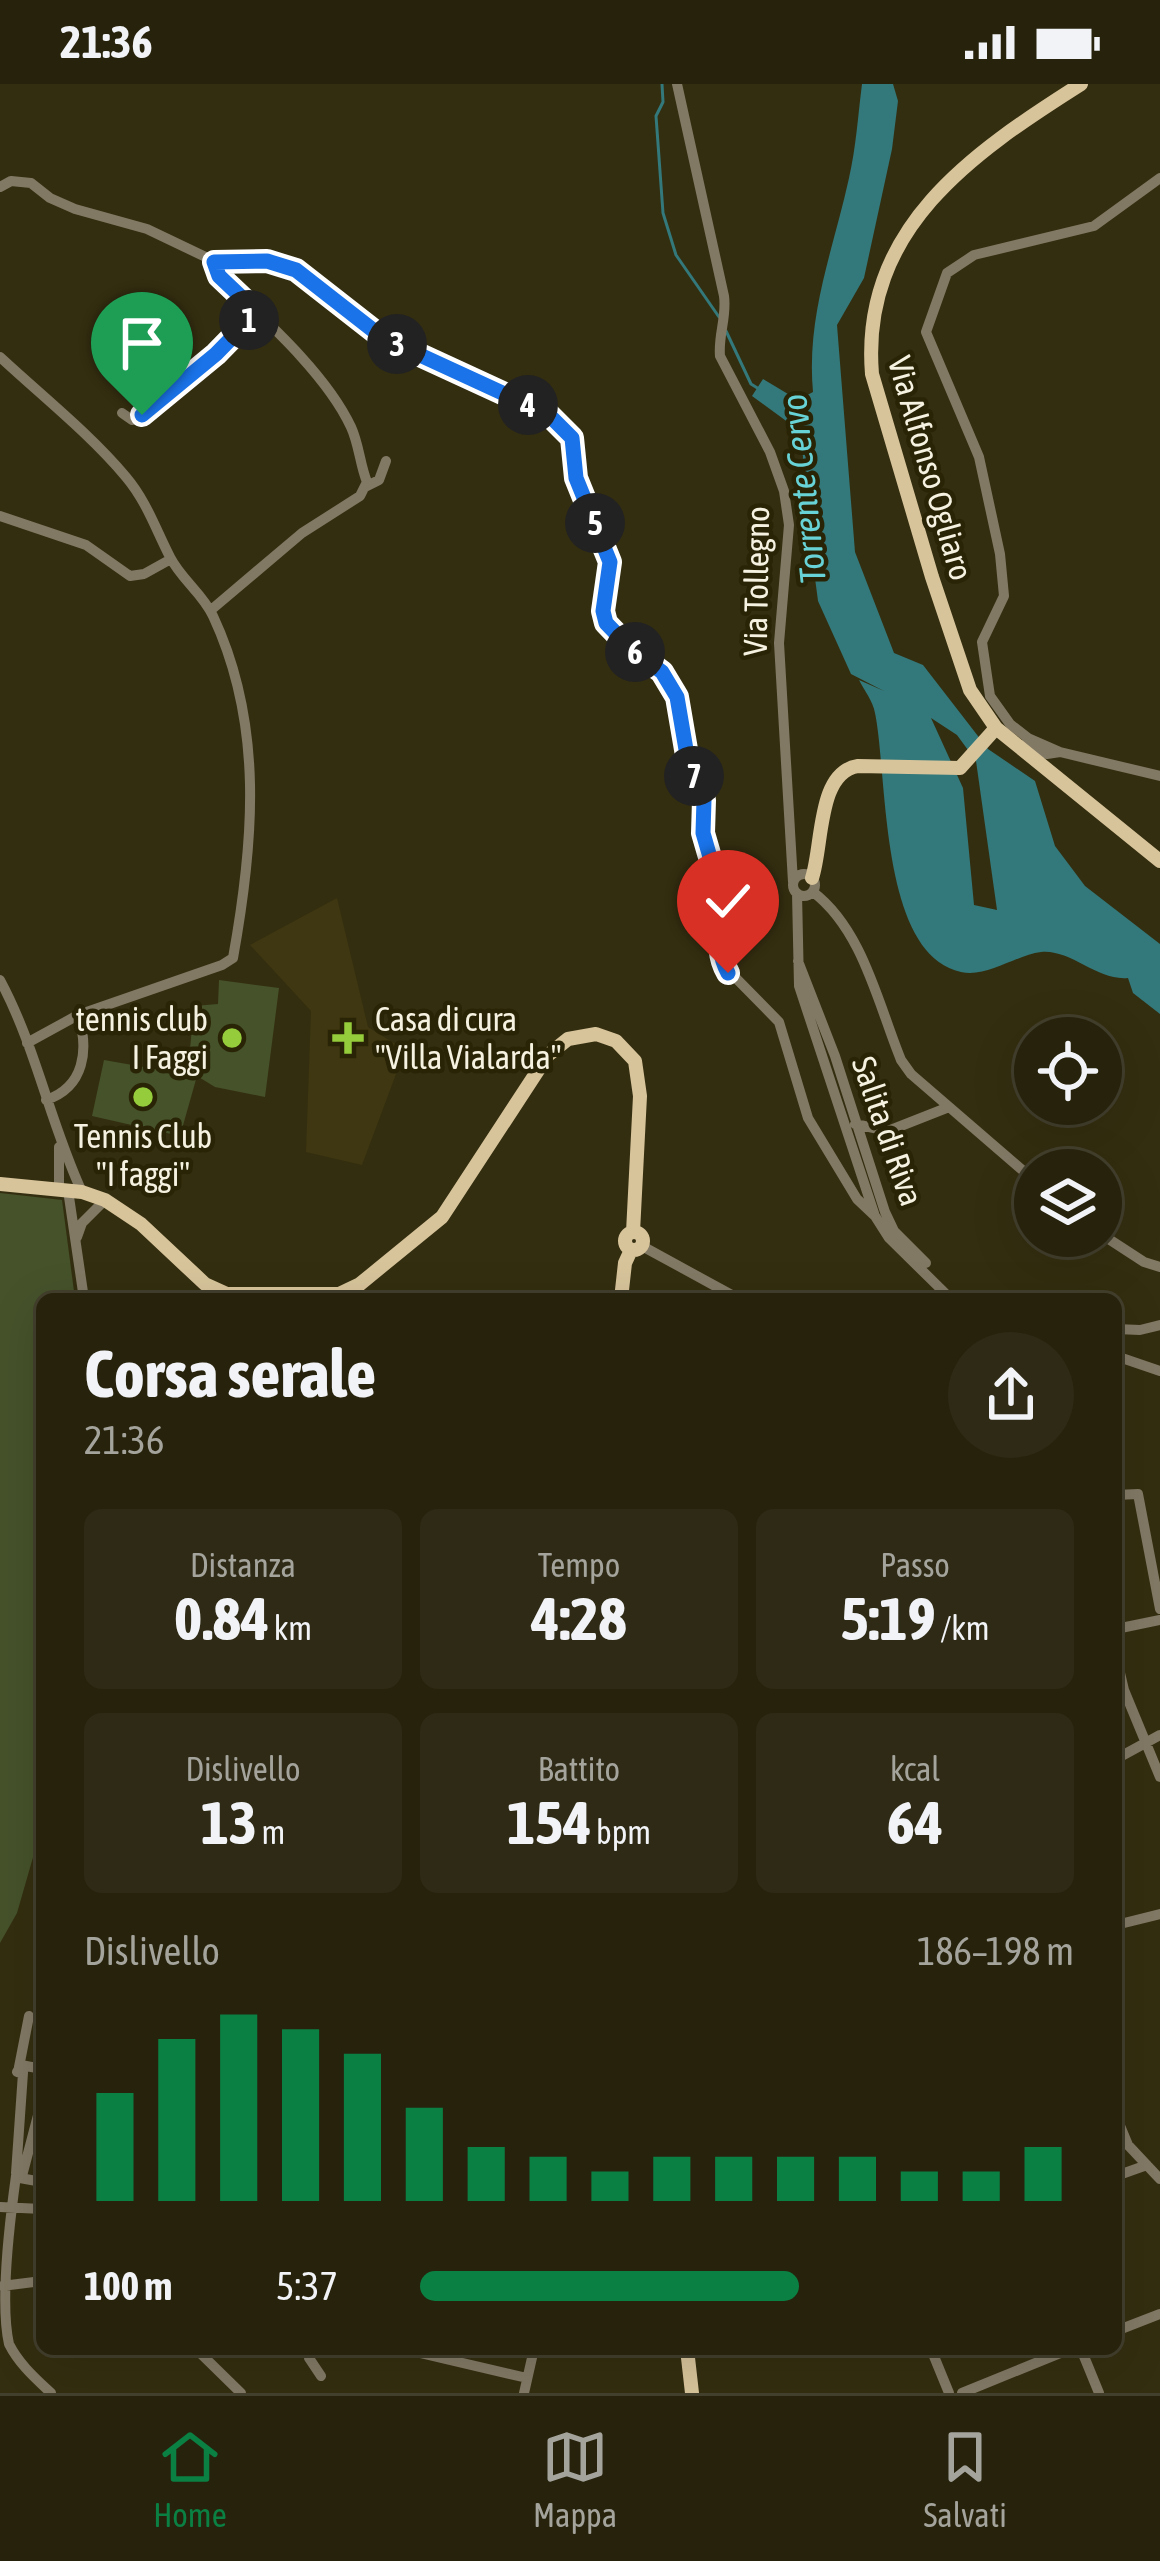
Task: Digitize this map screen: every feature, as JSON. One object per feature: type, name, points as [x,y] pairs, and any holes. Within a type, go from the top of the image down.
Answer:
[{"type":"main road","name":"Via Alfonso Ogliaro","points":[[998,734],[970,690],[932,578],[872,374],[871,326],[889,264],[916,217],[949,178],[1014,126],[1081,84]]},
{"type":"main road","points":[[811,881],[830,786],[842,770],[858,766],[950,769],[967,764],[998,734],[1160,861]]},
{"type":"main road","points":[[341,1293],[360,1284],[442,1217],[548,1055],[586,1034],[616,1040],[630,1053],[638,1070],[635,1243],[625,1263],[622,1293]]},
{"type":"main road","points":[[0,1184],[70,1190],[105,1200],[141,1224],[202,1293]]},
{"type":"main road","points":[[688,2355],[692,2393]]},
{"type":"street","name":"Via Tollegno","points":[[677,84],[726,312],[718,342],[720,356],[770,452],[787,508],[779,643],[790,869],[795,888]]},
{"type":"street","points":[[1160,178],[1094,226],[974,255],[947,273],[928,320],[928,343],[961,407],[979,458],[1000,554],[1004,596],[982,642],[990,697],[1010,724],[1042,746],[1160,776]]},
{"type":"street","points":[[0,187],[11,181],[31,183],[75,209],[147,229],[214,262],[267,261],[296,270],[383,338],[548,414],[572,438],[576,478],[610,562],[603,611],[606,623],[662,672],[677,697],[689,767],[704,800],[705,847],[718,867],[722,886],[720,957],[728,973],[778,1022],[808,1118],[857,1199],[889,1238],[949,1293]]},
{"type":"street","points":[[211,610],[302,532],[360,496],[367,482],[352,428],[315,374],[219,276],[214,262]]},
{"type":"street","points":[[122,413],[132,420],[142,415],[216,354],[257,312]]},
{"type":"street","points":[[0,357],[126,477],[163,536],[171,559],[211,610],[226,647],[251,744],[251,793],[233,958],[78,1015],[27,1042]]},
{"type":"street","points":[[364,487],[380,480],[386,461]]},
{"type":"street","points":[[0,516],[86,545],[130,576],[171,559]]},
{"type":"street","points":[[998,734],[1047,754],[1057,750]]},
{"type":"street","name":"Via Tollegno","points":[[791,836],[797,864],[851,936],[901,1060],[1014,1163]]},
{"type":"street","points":[[800,874],[811,881],[807,896],[795,888],[800,874]]},
{"type":"street","name":"Salita di Riva","points":[[795,888],[806,1012],[875,1216]]},
{"type":"street","name":"Salita di Riva","points":[[798,961],[894,1232],[950,1293]]},
{"type":"street","points":[[0,980],[27,1042],[59,1144],[84,1293]]},
{"type":"street","points":[[46,1100],[61,1095],[78,1073],[84,1046],[78,1015]]},
{"type":"street","points":[[855,1124],[888,1132],[949,1107]]},
{"type":"street","points":[[59,1144],[70,1190]]},
{"type":"street","points":[[76,1246],[82,1223],[105,1200]]},
{"type":"street","points":[[635,1243],[728,1293]]},
{"type":"street","points":[[1122,1248],[1160,1267]]},
{"type":"street","points":[[1122,1329],[1160,1325]]},
{"type":"street","points":[[1122,1358],[1160,1371]]},
{"type":"street","points":[[1122,1495],[1138,1494],[1160,1609]]},
{"type":"street","points":[[1122,1624],[1160,1620]]},
{"type":"street","points":[[1122,1682],[1160,1778]]},
{"type":"street","points":[[1122,1755],[1160,1736]]},
{"type":"street","points":[[1122,1924],[1160,1914]]},
{"type":"street","points":[[19,2176],[23,2073],[17,2072],[29,2016]]},
{"type":"street","points":[[20,2067],[36,2068]]},
{"type":"street","points":[[36,2119],[6,2206],[2,2286],[7,2340],[27,2372],[51,2393]]},
{"type":"street","points":[[1122,2130],[1128,2145],[1155,2170]]},
{"type":"street","points":[[1122,2175],[1155,2170]]},
{"type":"street","points":[[19,2176],[36,2178]]},
{"type":"street","points":[[6,2206],[36,2208]]},
{"type":"street","points":[[2,2286],[36,2282]]},
{"type":"street","points":[[1122,2329],[1160,2314]]},
{"type":"street","points":[[202,2355],[241,2393]]},
{"type":"street","points":[[309,2355],[321,2376]]},
{"type":"street","points":[[429,2355],[527,2378]]},
{"type":"street","points":[[524,2393],[533,2355]]},
{"type":"street","points":[[934,2355],[949,2393]]},
{"type":"street","points":[[962,2393],[1055,2355]]},
{"type":"street","points":[[1083,2355],[1099,2393]]},
{"type":"shaded area","name":"Casa di cura \"Villa Vialarda\"","points":[[337,898],[368,1027],[405,1050],[362,1165],[306,1152],[311,1011],[250,945]]},
{"type":"green space","points":[[219,980],[279,988],[265,1097],[215,1087],[197,1076],[180,1136],[92,1116],[104,1060],[195,1076],[188,1071],[194,1006],[218,1004]]},
{"type":"green space","points":[[0,1193],[62,1200],[74,1293],[36,1293],[36,1847],[17,1913],[0,1943]]},
{"type":"water","name":"Torrente Cervo","points":[[862,84],[893,84],[898,101],[864,278],[837,325],[855,552],[894,653],[923,665],[988,749],[1035,781],[1055,846],[1085,886],[1160,944],[1160,1014],[1133,993],[1128,978],[1106,975],[1052,952],[1031,954],[981,972],[961,972],[934,958],[915,933],[901,899],[886,818],[875,713],[859,680],[884,691],[851,674],[818,601],[813,563],[799,524],[803,456],[789,423],[752,396],[763,379],[798,400],[813,392],[817,310],[851,167]],"holes":[[[931,718],[957,735],[976,761],[997,910],[974,905],[963,788]]]},
{"type":"waterway","points":[[662,84],[663,102],[656,116],[663,213],[676,255],[719,317]]},
{"type":"waterway","name":"Torrente Cervo","points":[[726,331],[751,384],[759,389]]},
{"type":"place","name":"tennis club I Faggi","points":[[232,1038]]},
{"type":"place","name":"Casa di cura \"Villa Vialarda\"","points":[[348,1038]]},
{"type":"place","name":"Tennis Club \"I faggi\"","points":[[143,1097]]},
{"type":"route","points":[[142,415],[216,354],[257,312],[219,276],[214,262],[244,260],[296,270],[383,338],[548,414],[572,438],[576,478],[610,562],[603,611],[606,623],[662,672],[677,697],[689,767],[704,800],[705,847],[718,867],[722,886],[724,914],[718,948],[728,973]]}]
